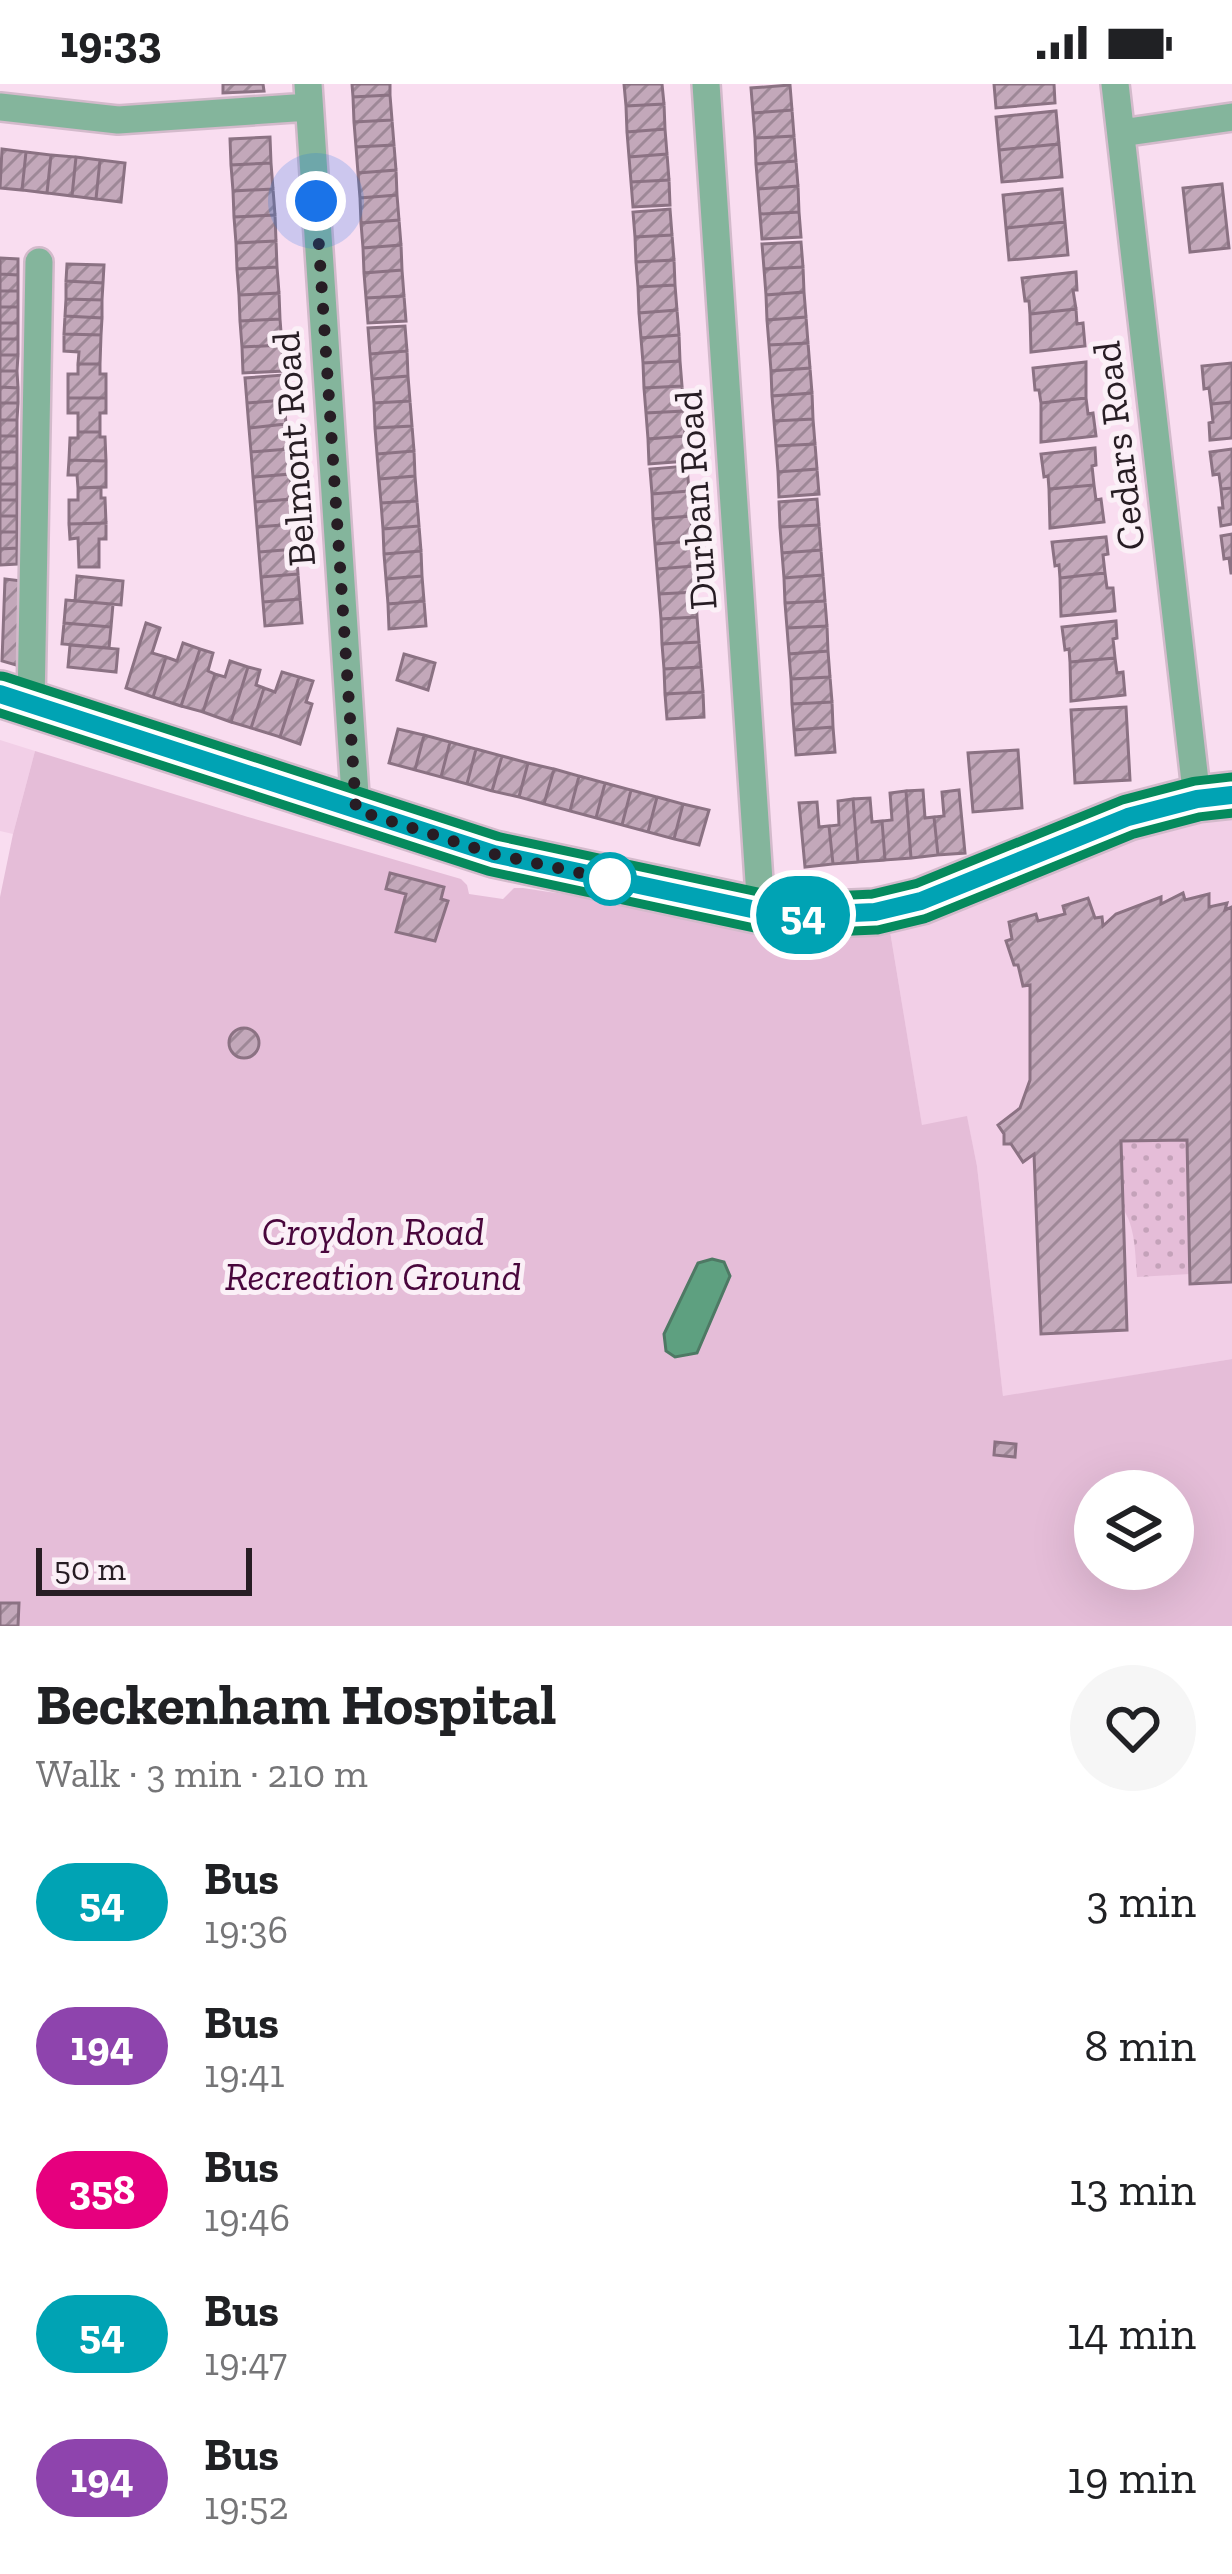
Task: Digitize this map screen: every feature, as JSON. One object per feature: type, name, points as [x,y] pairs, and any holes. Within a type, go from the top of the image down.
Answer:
[{"type":"main road","points":[[15,699],[494,854],[761,911],[842,915],[921,901],[1108,824],[1215,797]]},
{"type":"street","name":"Durban Road","points":[[706,84],[761,911]]},
{"type":"street","name":"Cedars Road","points":[[1115,84],[1215,797]]},
{"type":"street","points":[[0,107],[118,120],[309,96]]},
{"type":"street","name":"Belmont Road","points":[[309,96],[356,810]]},
{"type":"street","points":[[1121,133],[1232,117]]},
{"type":"street","points":[[15,699],[39,262]]},
{"type":"shaded area","points":[[0,740],[35,751],[13,834],[0,831]]},
{"type":"shaded area","points":[[1232,809],[1232,1359],[1003,1397],[977,1166],[967,1117],[922,1126],[890,931],[1104,843]]},
{"type":"shaded area","points":[[724,1262],[730,1276],[697,1353],[675,1357],[666,1351],[664,1334],[698,1263]]},
{"type":"green space","name":"Croydon Road Recreation Ground","points":[[35,751],[461,879],[469,894],[503,899],[514,888],[523,888],[784,933],[890,931],[922,1125],[967,1116],[1003,1396],[1232,1359],[1232,1626],[0,1626],[0,897]]},
{"type":"green space","points":[[1187,1140],[1190,1274],[1137,1277],[1133,1233],[1123,1209],[1121,1141]]},
{"type":"building","points":[[223,84],[263,84],[264,91],[223,93]]},
{"type":"building","points":[[352,84],[390,84],[390,95],[353,97]]},
{"type":"building","points":[[624,84],[662,84],[664,104],[626,106]]},
{"type":"building","points":[[994,84],[1054,84],[1055,103],[996,108]]},
{"type":"building","points":[[790,85],[792,110],[753,113],[751,88]]},
{"type":"building","points":[[390,95],[392,120],[354,122],[353,97]]},
{"type":"building","points":[[664,104],[665,129],[627,132],[626,106]]},
{"type":"building","points":[[792,110],[794,136],[755,138],[753,113]]},
{"type":"building","points":[[1056,111],[1059,144],[999,150],[996,117]]},
{"type":"building","points":[[392,120],[394,145],[356,147],[354,122]]},
{"type":"building","points":[[665,129],[667,154],[629,157],[627,132]]},
{"type":"building","points":[[794,136],[796,161],[756,164],[755,138]]},
{"type":"building","points":[[270,137],[271,163],[231,165],[230,139]]},
{"type":"building","points":[[1059,144],[1062,177],[1002,182],[999,150]]},
{"type":"building","points":[[394,145],[396,170],[358,173],[356,147]]},
{"type":"building","points":[[2,149],[26,152],[22,190],[0,188]]},
{"type":"building","points":[[26,152],[51,155],[47,193],[22,190]]},
{"type":"building","points":[[667,154],[669,180],[631,182],[629,157]]},
{"type":"building","points":[[51,155],[76,157],[72,196],[47,193]]},
{"type":"building","points":[[76,157],[100,160],[96,199],[72,196]]},
{"type":"building","points":[[100,160],[125,163],[121,202],[96,199]]},
{"type":"building","points":[[796,161],[798,186],[758,189],[756,164]]},
{"type":"building","points":[[271,163],[273,189],[233,191],[231,165]]},
{"type":"building","points":[[396,170],[397,195],[360,198],[358,173]]},
{"type":"building","points":[[669,180],[670,205],[633,207],[631,182]]},
{"type":"building","points":[[1222,184],[1229,248],[1190,252],[1183,188]]},
{"type":"building","points":[[798,186],[799,212],[760,214],[758,189]]},
{"type":"building","points":[[273,189],[275,215],[234,217],[233,191]]},
{"type":"building","points":[[1062,189],[1065,222],[1006,228],[1003,195]]},
{"type":"building","points":[[397,195],[399,220],[361,223],[360,198]]},
{"type":"building","points":[[670,209],[672,235],[635,237],[633,212]]},
{"type":"building","points":[[799,212],[801,237],[762,239],[760,214]]},
{"type":"building","points":[[275,215],[276,241],[236,243],[234,217]]},
{"type":"building","points":[[399,220],[401,245],[363,248],[361,223]]},
{"type":"building","points":[[1065,222],[1068,255],[1009,260],[1006,228]]},
{"type":"building","points":[[672,235],[674,260],[636,262],[635,237]]},
{"type":"building","points":[[276,241],[277,267],[237,269],[236,243]]},
{"type":"building","points":[[801,242],[803,267],[764,269],[762,244]]},
{"type":"building","points":[[401,245],[402,270],[364,273],[363,248]]},
{"type":"building","points":[[0,258],[18,259],[18,275],[0,274]]},
{"type":"building","points":[[674,260],[675,285],[638,287],[636,262]]},
{"type":"building","points":[[67,264],[104,265],[103,283],[66,281]]},
{"type":"building","points":[[277,267],[279,293],[239,295],[237,269]]},
{"type":"building","points":[[803,267],[804,292],[766,295],[764,269]]},
{"type":"building","points":[[402,270],[404,296],[366,298],[364,273]]},
{"type":"building","points":[[1076,272],[1076,309],[1030,314],[1022,278]]},
{"type":"building","points":[[0,274],[18,275],[18,291],[0,291]]},
{"type":"building","points":[[66,281],[103,283],[102,300],[66,299]]},
{"type":"building","points":[[675,285],[677,310],[639,313],[638,287]]},
{"type":"building","points":[[0,291],[18,291],[18,307],[0,307]]},
{"type":"building","points":[[804,292],[806,317],[767,320],[766,295]]},
{"type":"building","points":[[279,293],[280,319],[240,321],[239,295]]},
{"type":"building","points":[[404,296],[406,321],[368,323],[366,298]]},
{"type":"building","points":[[66,299],[102,300],[102,318],[65,316]]},
{"type":"building","points":[[0,307],[18,307],[18,323],[0,323]]},
{"type":"building","points":[[1076,309],[1085,346],[1031,352],[1030,314]]},
{"type":"building","points":[[677,310],[679,335],[641,338],[639,313]]},
{"type":"building","points":[[65,316],[102,318],[101,335],[64,334]]},
{"type":"building","points":[[806,317],[808,343],[769,345],[767,320]]},
{"type":"building","points":[[280,319],[282,345],[242,347],[240,321]]},
{"type":"building","points":[[0,323],[18,323],[18,339],[0,339]]},
{"type":"building","points":[[405,326],[407,351],[370,354],[368,328]]},
{"type":"building","points":[[64,334],[101,335],[100,364],[78,364],[79,352],[64,351]]},
{"type":"building","points":[[679,335],[680,361],[643,363],[641,338]]},
{"type":"building","points":[[0,339],[18,339],[18,355],[0,355]]},
{"type":"building","points":[[808,343],[810,368],[771,371],[769,345]]},
{"type":"building","points":[[282,345],[284,371],[243,373],[242,347]]},
{"type":"building","points":[[407,351],[408,376],[372,379],[370,354]]},
{"type":"building","points":[[0,355],[18,355],[17,371],[0,371]]},
{"type":"building","points":[[680,361],[682,386],[644,388],[643,363]]},
{"type":"building","points":[[1086,362],[1086,398],[1041,403],[1033,368]]},
{"type":"building","points":[[1232,363],[1232,402],[1211,404],[1202,366]]},
{"type":"building","points":[[78,364],[100,364],[100,374],[106,374],[106,398],[68,398],[68,374],[78,374]]},
{"type":"building","points":[[810,368],[812,393],[772,396],[771,371]]},
{"type":"building","points":[[0,371],[17,371],[18,388],[0,387]]},
{"type":"building","points":[[283,375],[284,400],[247,403],[245,378]]},
{"type":"building","points":[[408,376],[410,401],[374,403],[372,379]]},
{"type":"building","points":[[682,386],[684,411],[646,413],[644,388]]},
{"type":"building","points":[[0,387],[18,388],[18,403],[0,403]]},
{"type":"building","points":[[812,393],[813,419],[774,421],[772,396]]},
{"type":"building","points":[[68,398],[106,398],[100,432],[78,432],[78,413],[68,413]]},
{"type":"building","points":[[1086,398],[1096,436],[1041,442],[1041,403]]},
{"type":"building","points":[[284,400],[286,424],[249,428],[247,403]]},
{"type":"building","points":[[410,401],[412,426],[375,428],[374,403]]},
{"type":"building","points":[[1232,402],[1232,438],[1210,440],[1211,404]]},
{"type":"building","points":[[0,403],[18,403],[17,420],[0,420]]},
{"type":"building","points":[[684,411],[685,436],[648,439],[646,413]]},
{"type":"building","points":[[813,419],[815,444],[776,446],[774,421]]},
{"type":"building","points":[[0,420],[17,420],[17,436],[0,436]]},
{"type":"building","points":[[286,424],[289,449],[251,452],[249,428]]},
{"type":"building","points":[[412,426],[414,451],[377,454],[375,428]]},
{"type":"building","points":[[78,432],[100,432],[105,437],[106,461],[69,460],[70,438],[78,438]]},
{"type":"building","points":[[0,436],[17,436],[17,452],[0,452]]},
{"type":"building","points":[[685,436],[687,461],[649,464],[648,439]]},
{"type":"building","points":[[815,444],[817,469],[778,472],[776,446]]},
{"type":"building","points":[[1095,448],[1094,485],[1049,489],[1041,454]]},
{"type":"building","points":[[289,449],[290,474],[253,477],[251,452]]},
{"type":"building","points":[[1232,449],[1232,488],[1221,489],[1219,474],[1213,475],[1210,452]]},
{"type":"building","points":[[414,451],[415,476],[379,479],[377,454]]},
{"type":"building","points":[[0,452],[17,452],[17,468],[0,468]]},
{"type":"building","points":[[69,460],[106,461],[106,487],[78,488],[77,475],[68,475]]},
{"type":"building","points":[[687,466],[689,491],[652,494],[650,469]]},
{"type":"building","points":[[0,468],[17,468],[17,484],[0,484]]},
{"type":"building","points":[[817,469],[819,494],[779,497],[778,472]]},
{"type":"building","points":[[290,474],[292,499],[255,502],[253,477]]},
{"type":"building","points":[[415,476],[417,501],[381,503],[379,479]]},
{"type":"building","points":[[0,484],[17,484],[17,500],[0,500]]},
{"type":"building","points":[[1094,485],[1104,522],[1050,528],[1049,489]]},
{"type":"building","points":[[101,487],[106,523],[69,524],[69,500],[78,500],[78,488]]},
{"type":"building","points":[[1232,488],[1232,524],[1221,526],[1221,489]]},
{"type":"building","points":[[689,491],[691,516],[653,519],[652,494]]},
{"type":"building","points":[[292,499],[295,524],[257,527],[255,502]]},
{"type":"building","points":[[817,499],[819,525],[780,527],[779,502]]},
{"type":"building","points":[[0,500],[17,500],[17,516],[0,516]]},
{"type":"building","points":[[417,501],[419,526],[383,529],[381,503]]},
{"type":"building","points":[[0,516],[17,516],[17,532],[0,532]]},
{"type":"building","points":[[691,516],[692,541],[655,544],[653,519]]},
{"type":"building","points":[[106,523],[106,539],[99,539],[99,567],[79,567],[78,538],[70,539],[69,524]]},
{"type":"building","points":[[295,524],[296,549],[259,552],[257,527]]},
{"type":"building","points":[[819,525],[821,550],[782,553],[780,527]]},
{"type":"building","points":[[419,526],[421,551],[384,554],[383,529]]},
{"type":"building","points":[[0,532],[17,532],[17,548],[0,549]]},
{"type":"building","points":[[1232,534],[1232,573],[1231,573],[1221,536]]},
{"type":"building","points":[[1106,537],[1105,573],[1060,578],[1052,542]]},
{"type":"building","points":[[692,541],[694,566],[657,569],[655,544]]},
{"type":"building","points":[[17,548],[17,564],[0,565],[0,549]]},
{"type":"building","points":[[296,549],[298,574],[261,577],[259,552]]},
{"type":"building","points":[[821,550],[823,575],[784,578],[782,553]]},
{"type":"building","points":[[421,551],[422,576],[386,579],[384,554]]},
{"type":"building","points":[[694,566],[696,592],[659,594],[657,569]]},
{"type":"building","points":[[1105,573],[1107,588],[1113,588],[1115,611],[1061,616],[1060,578]]},
{"type":"building","points":[[298,574],[300,599],[263,602],[261,577]]},
{"type":"building","points":[[823,575],[825,601],[785,603],[784,578]]},
{"type":"building","points":[[77,576],[123,581],[121,605],[75,601]]},
{"type":"building","points":[[422,576],[424,601],[388,604],[386,579]]},
{"type":"building","points":[[5,579],[22,581],[23,667],[2,661]]},
{"type":"building","points":[[696,592],[697,617],[661,619],[659,594]]},
{"type":"building","points":[[300,599],[302,623],[265,626],[263,602]]},
{"type":"building","points":[[66,600],[113,604],[111,627],[64,623]]},
{"type":"building","points":[[424,601],[426,626],[389,629],[388,604]]},
{"type":"building","points":[[825,601],[827,626],[787,628],[785,603]]},
{"type":"building","points":[[697,617],[699,642],[662,644],[661,619]]},
{"type":"building","points":[[1116,621],[1115,658],[1070,662],[1062,627]]},
{"type":"building","points":[[64,623],[111,627],[109,648],[62,644]]},
{"type":"building","points":[[146,623],[160,628],[152,653],[166,657],[153,697],[126,688]]},
{"type":"building","points":[[827,626],[828,651],[789,654],[787,628]]},
{"type":"building","points":[[699,642],[701,667],[664,669],[662,644]]},
{"type":"building","points":[[183,643],[200,649],[181,706],[153,697],[166,657],[177,661]]},
{"type":"building","points":[[70,645],[118,649],[116,672],[68,667]]},
{"type":"building","points":[[200,649],[213,653],[208,671],[215,674],[203,712],[181,706]]},
{"type":"building","points":[[828,651],[830,677],[791,679],[789,654]]},
{"type":"building","points":[[404,654],[435,663],[428,690],[397,680]]},
{"type":"building","points":[[1115,658],[1117,673],[1123,672],[1125,695],[1071,701],[1070,662]]},
{"type":"building","points":[[230,661],[248,667],[231,722],[203,712],[215,674],[225,677]]},
{"type":"building","points":[[248,667],[260,670],[256,685],[264,688],[251,728],[231,722]]},
{"type":"building","points":[[701,667],[703,692],[665,694],[664,669]]},
{"type":"building","points":[[282,672],[299,677],[280,737],[251,728],[264,688],[275,692]]},
{"type":"building","points":[[299,677],[313,681],[306,702],[312,704],[300,744],[280,737]]},
{"type":"building","points":[[830,677],[832,702],[792,704],[791,679]]},
{"type":"building","points":[[703,692],[704,717],[667,719],[665,694]]},
{"type":"building","points":[[832,702],[833,727],[794,730],[792,704]]},
{"type":"building","points":[[1126,707],[1130,780],[1075,783],[1071,710]]},
{"type":"building","points":[[833,727],[835,752],[796,755],[794,730]]},
{"type":"building","points":[[398,729],[424,735],[415,770],[389,763]]},
{"type":"building","points":[[424,735],[450,742],[441,777],[415,770]]},
{"type":"building","points":[[450,742],[476,749],[467,784],[441,777]]},
{"type":"building","points":[[476,749],[502,756],[492,791],[467,784]]},
{"type":"building","points":[[1018,750],[1022,808],[973,812],[968,753]]},
{"type":"building","points":[[502,756],[528,763],[519,797],[492,791]]},
{"type":"building","points":[[528,763],[554,769],[544,804],[519,797]]},
{"type":"building","points":[[554,769],[579,776],[570,811],[544,804]]},
{"type":"building","points":[[579,776],[605,783],[596,818],[570,811]]},
{"type":"building","points":[[605,783],[631,790],[622,825],[596,818]]},
{"type":"building","points":[[631,790],[657,797],[648,832],[622,825]]},
{"type":"building","points":[[923,790],[925,818],[934,817],[938,855],[911,858],[906,791]]},
{"type":"building","points":[[959,790],[965,853],[938,855],[934,817],[944,816],[942,792]]},
{"type":"building","points":[[906,791],[911,858],[885,860],[882,821],[892,820],[890,793]]},
{"type":"building","points":[[657,797],[683,804],[674,839],[648,832]]},
{"type":"building","points":[[870,798],[872,822],[882,821],[885,860],[858,862],[853,799]]},
{"type":"building","points":[[853,799],[858,862],[833,864],[829,826],[839,825],[838,801]]},
{"type":"building","points":[[817,802],[819,827],[829,826],[833,864],[805,867],[799,803]]},
{"type":"building","points":[[683,804],[709,810],[699,845],[674,839]]},
{"type":"building","points":[[390,873],[444,887],[441,899],[448,901],[435,941],[396,932],[406,894],[386,889]]},
{"type":"building","points":[[1183,893],[1185,900],[1209,894],[1209,907],[1227,903],[1225,910],[1232,907],[1232,1282],[1190,1284],[1187,1140],[1121,1141],[1127,1330],[1041,1334],[1034,1154],[1023,1162],[1011,1144],[1004,1144],[998,1125],[1020,1108],[1030,1080],[1030,985],[1023,986],[1006,941],[1012,939],[1009,922],[1036,914],[1038,921],[1065,914],[1063,906],[1088,898],[1103,926],[1116,914],[1161,897],[1161,904]]},
{"type":"building","points":[[244,1028],[259,1043],[244,1058],[229,1043]]},
{"type":"building","points":[[995,1442],[1016,1444],[1015,1457],[994,1455]]},
{"type":"building","points":[[0,1603],[19,1603],[18,1626],[0,1626]]},
{"type":"bus line","name":"54","points":[[0,694],[494,854],[761,911],[807,915],[875,912],[921,901],[1128,817],[1232,795]]},
{"type":"route","points":[[316,201],[356,810],[494,854],[626,883],[610,879]]}]
